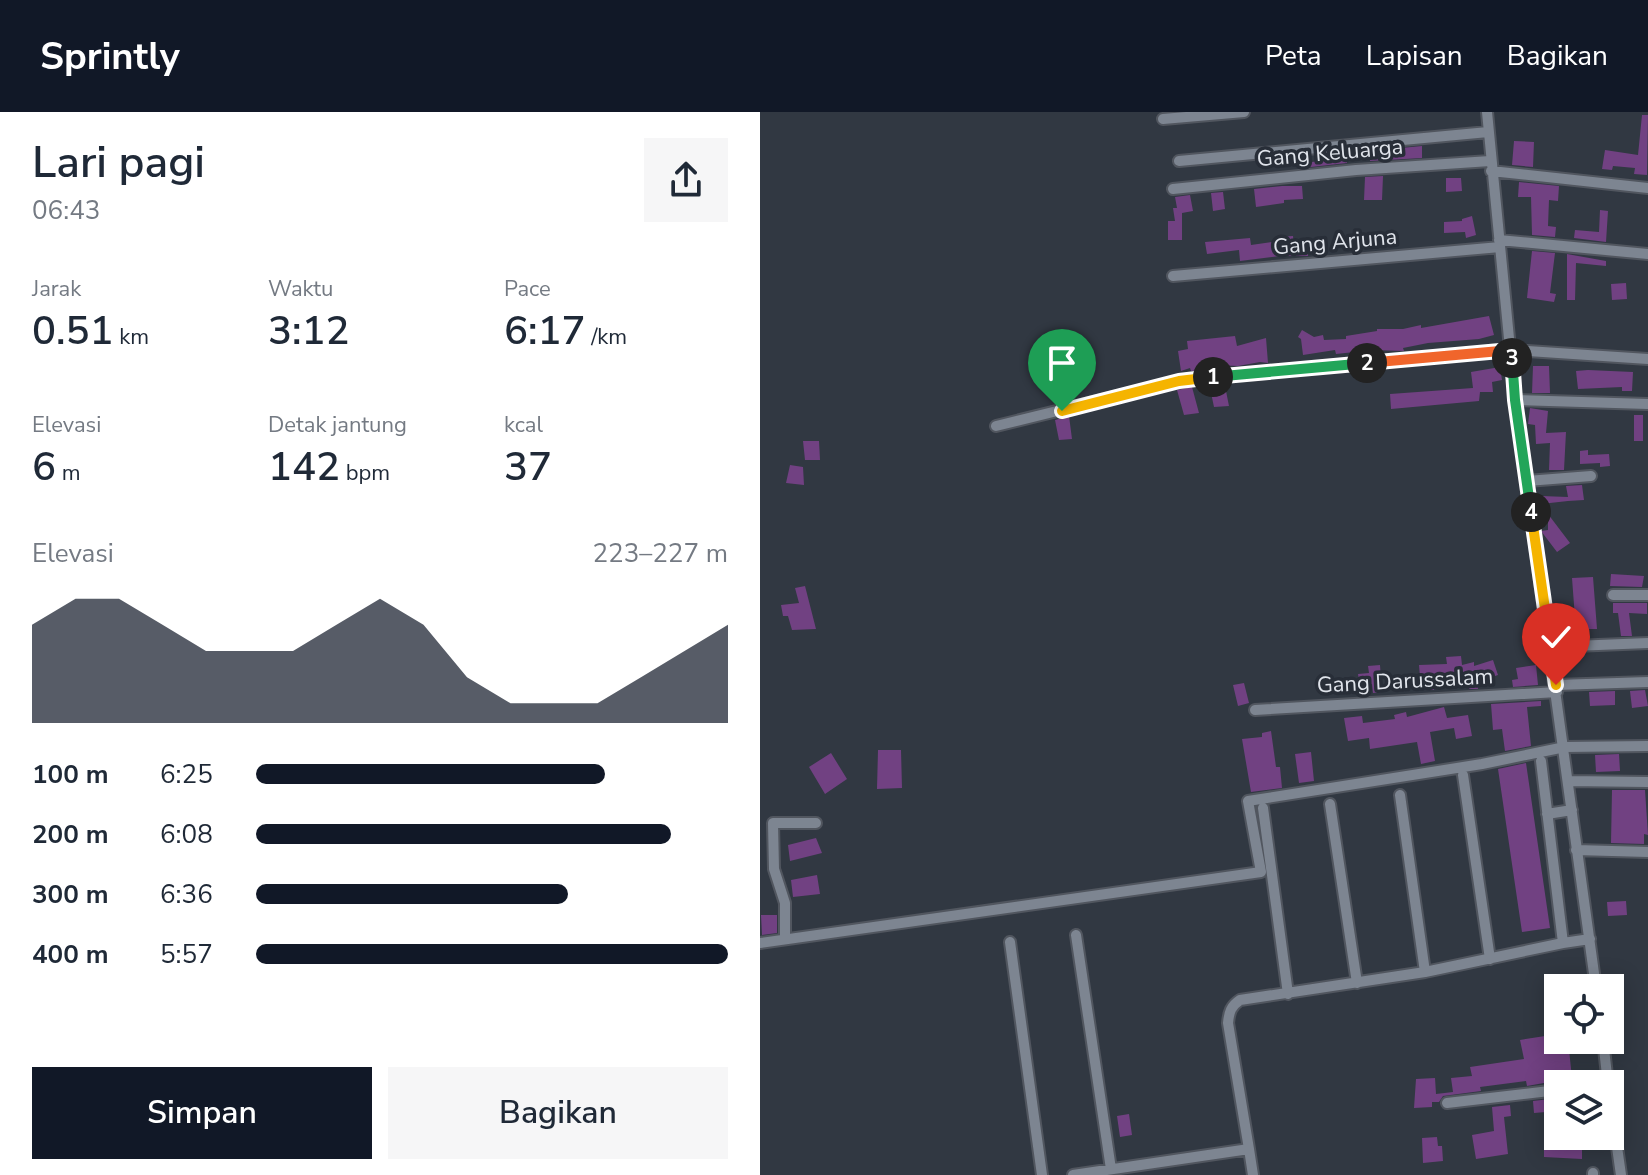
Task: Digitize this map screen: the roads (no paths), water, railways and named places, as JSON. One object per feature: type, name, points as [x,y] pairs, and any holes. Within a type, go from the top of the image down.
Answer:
[{"type":"street","points":[[1163,119],[1244,112]]},
{"type":"street","points":[[1487,112],[1515,400],[1594,974]]},
{"type":"street","points":[[1179,161],[1488,132]]},
{"type":"street","name":"Gang Keluarga","points":[[1173,189],[1356,170],[1490,166],[1648,188]]},
{"type":"street","name":"Gang Arjuna","points":[[1173,276],[1500,244],[1648,254]]},
{"type":"street","points":[[996,426],[1179,381],[1511,350],[1648,359]]},
{"type":"street","points":[[1515,400],[1648,404]]},
{"type":"street","points":[[1527,481],[1591,476]]},
{"type":"street","points":[[1613,595],[1648,595]]},
{"type":"street","points":[[1549,647],[1648,643]]},
{"type":"street","name":"Gang Darussalam","points":[[1255,710],[1648,682]]},
{"type":"street","points":[[760,943],[1261,872],[1248,801],[1482,764],[1565,747],[1648,746]]},
{"type":"street","points":[[1541,761],[1563,943]]},
{"type":"street","points":[[1463,775],[1490,959]]},
{"type":"street","points":[[1568,781],[1644,782]]},
{"type":"street","points":[[1400,795],[1425,972]]},
{"type":"street","points":[[1330,804],[1357,983]]},
{"type":"street","points":[[1263,808],[1288,994]]},
{"type":"street","points":[[1547,814],[1572,810]]},
{"type":"street","points":[[785,939],[785,903],[774,869],[773,823],[816,823]]},
{"type":"street","points":[[1576,850],[1648,852]]},
{"type":"street","points":[[1076,935],[1111,1169]]},
{"type":"street","points":[[1253,1175],[1229,1013],[1233,1004],[1240,1000],[1425,972],[1590,939]]},
{"type":"street","points":[[1010,942],[1042,1175]]},
{"type":"street","points":[[1447,1103],[1544,1092]]},
{"type":"street","points":[[1073,1175],[1249,1149]]},
{"type":"street","points":[[1617,1150],[1621,1175]]}]
